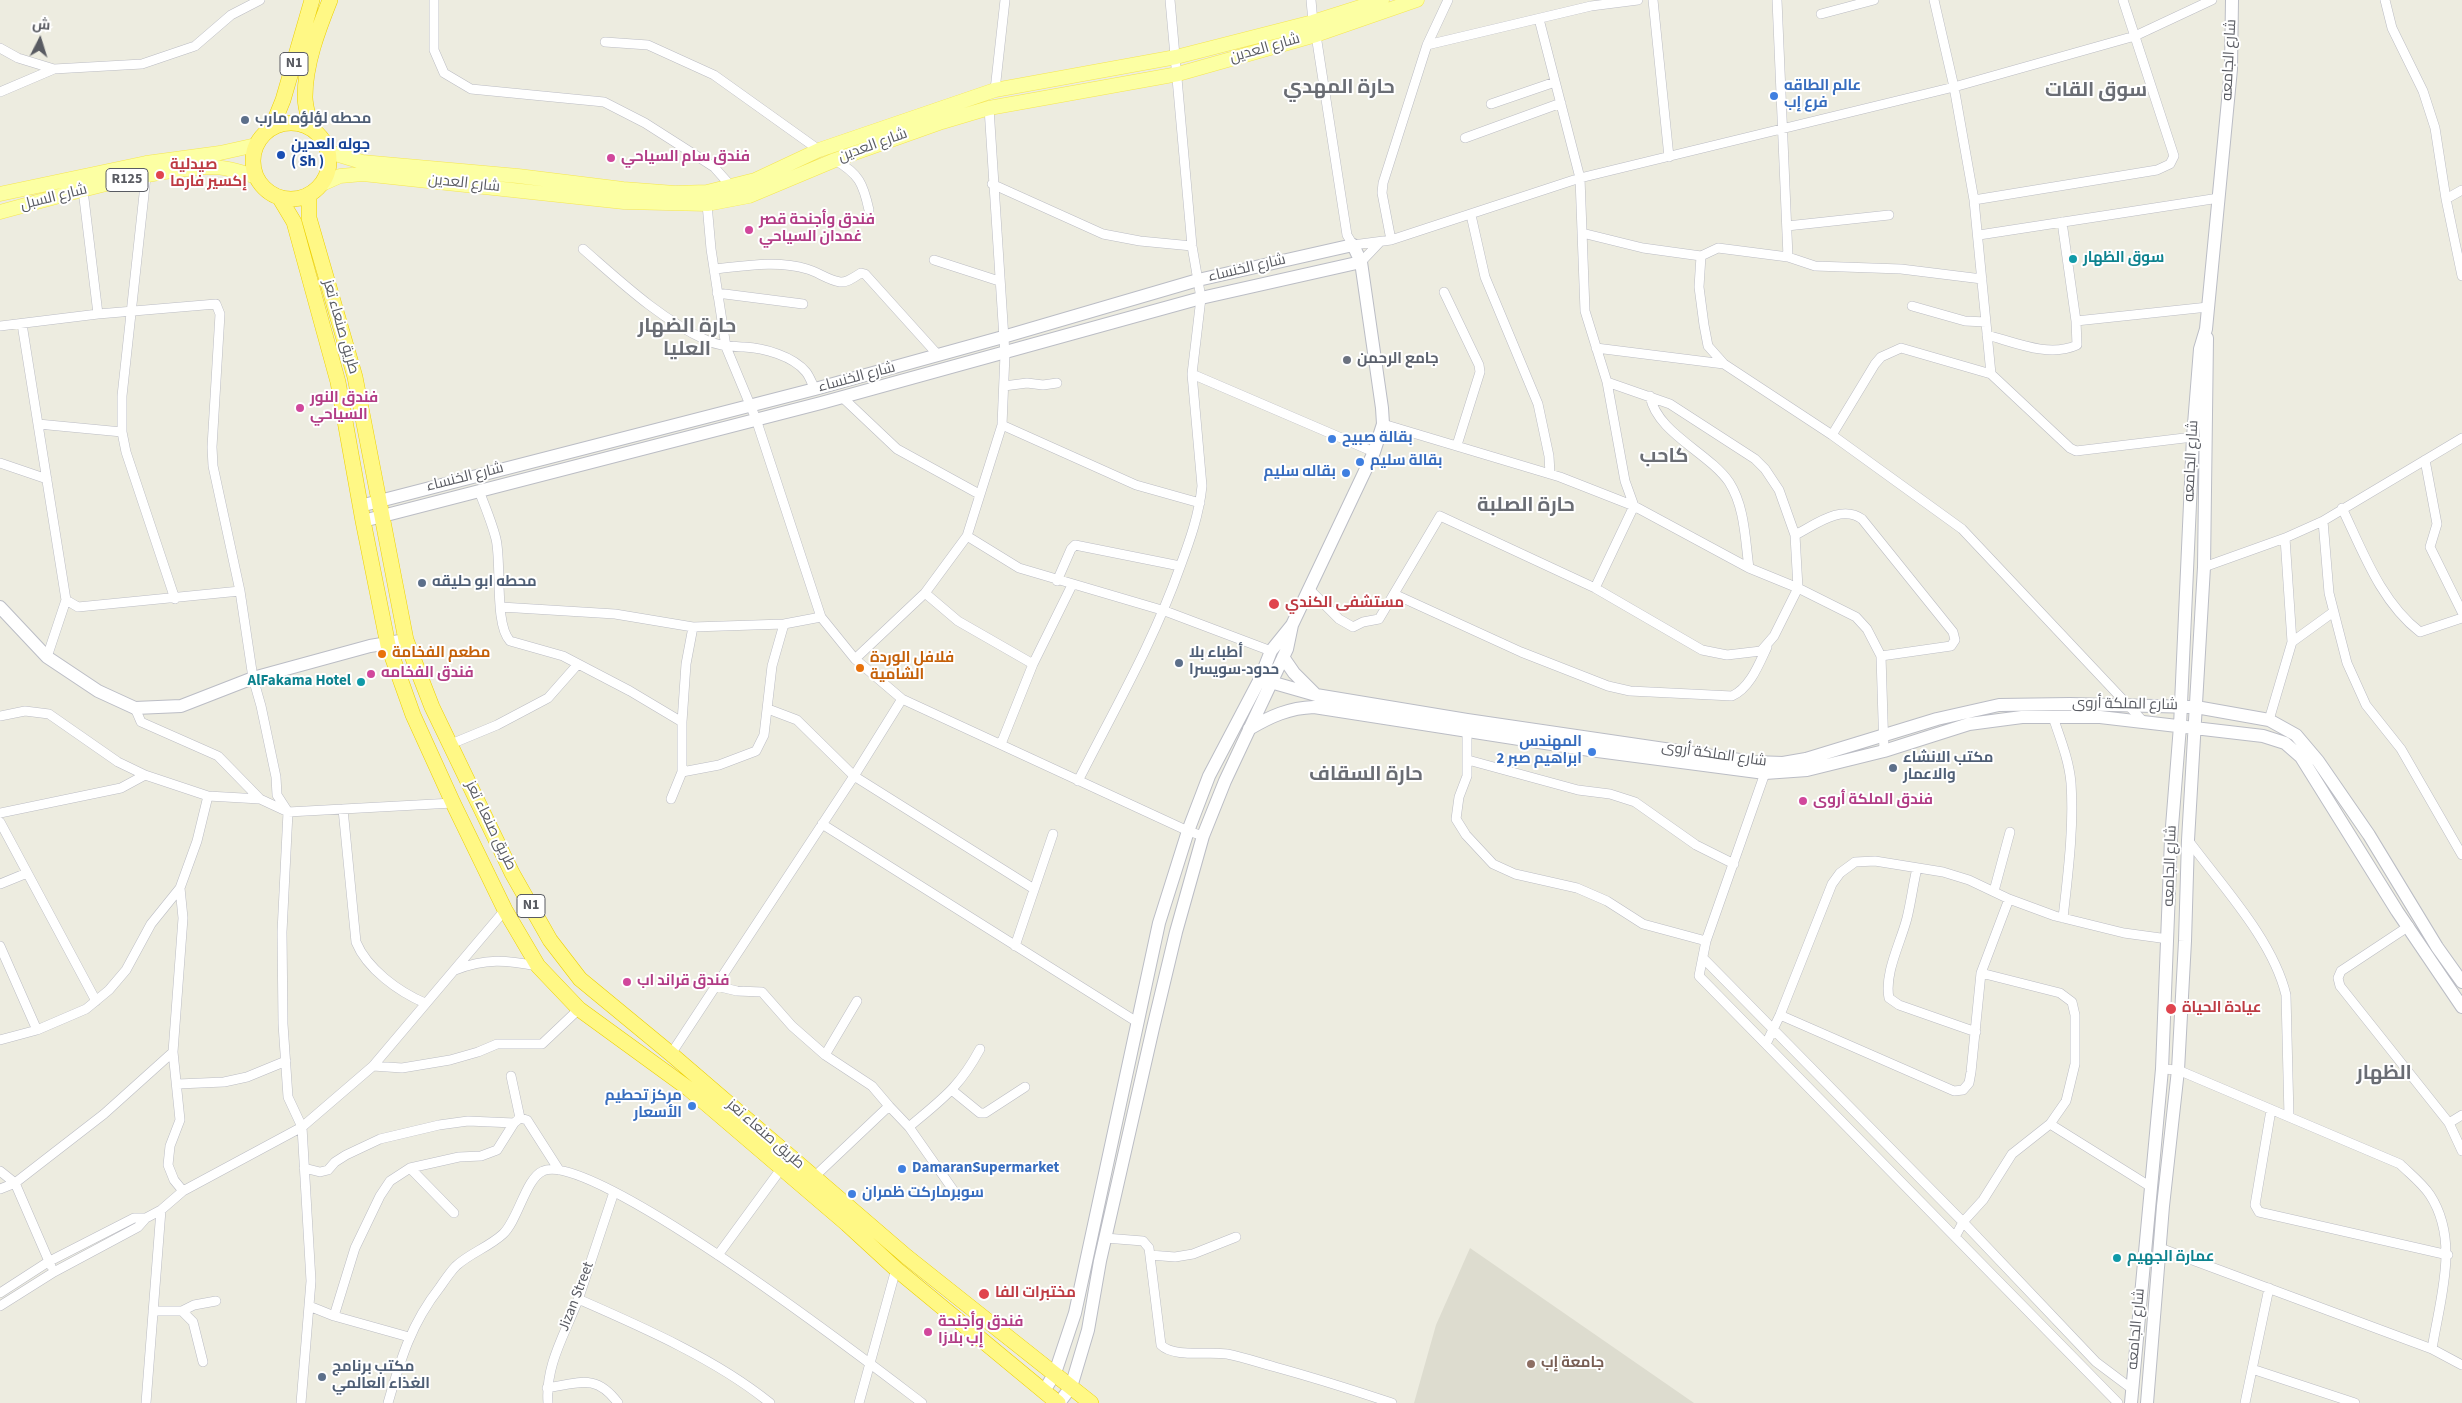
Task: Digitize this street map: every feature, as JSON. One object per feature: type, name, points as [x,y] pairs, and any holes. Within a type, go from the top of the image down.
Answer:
[{"type":"highway","name":"N1","points":[[272,127],[283,100],[312,0]]},
{"type":"highway","name":"N1","points":[[311,128],[305,98],[308,71],[319,27],[330,0]]},
{"type":"highway","points":[[284,123],[298,123],[311,128],[325,142],[329,152],[329,169],[322,184],[309,195],[289,199],[279,197],[270,192],[256,177],[253,155],[256,145],[272,127],[284,123]]},
{"type":"highway","name":"طريق صنعاء تعز","points":[[309,195],[308,218],[355,377],[406,640],[432,708],[512,873],[550,940],[580,979],[671,1054],[907,1257],[1091,1403]]},
{"type":"highway","name":"طريق صنعاء تعز","points":[[279,197],[294,222],[338,382],[362,521],[388,644],[413,715],[453,803],[505,910],[538,966],[579,1009],[689,1090],[847,1224],[896,1269],[1059,1403]]},
{"type":"highway","points":[[491,883],[512,873]]},
{"type":"main road","name":"شارع العدين","points":[[329,152],[362,162],[518,176],[623,190],[675,193],[707,192],[755,180],[819,150],[995,90],[1176,57],[1315,28],[1382,0]]},
{"type":"main road","name":"شارع العدين","points":[[322,184],[340,176],[364,174],[624,202],[707,204],[749,196],[835,160],[942,122],[989,108],[1178,74],[1315,28],[1417,0]]},
{"type":"main road","name":"شارع السبل","points":[[0,194],[146,163],[220,154],[256,145]]},
{"type":"main road","name":"شارع السبل","points":[[0,212],[146,176],[211,167],[241,172],[256,177]]},
{"type":"street","points":[[0,92],[54,69],[142,64],[195,46],[231,14],[260,0]]},
{"type":"street","points":[[434,0],[434,50],[444,73],[471,89],[604,102],[645,123],[714,167],[730,185]]},
{"type":"street","points":[[995,90],[1005,0]]},
{"type":"street","points":[[1078,781],[1164,612],[1197,520],[1200,503],[1202,486],[1192,374],[1201,298],[1192,246],[1170,0]]},
{"type":"street","points":[[1044,1391],[1055,1373],[1069,1336],[1086,1266],[1159,923],[1188,831],[1209,776],[1265,680],[1283,657],[1292,625],[1374,452],[1383,424],[1361,262],[1348,235],[1311,0]]},
{"type":"street","points":[[1391,240],[1382,193],[1383,183],[1427,45],[1448,0]]},
{"type":"street","points":[[1427,45],[1591,6],[1638,0]]},
{"type":"street","points":[[1653,0],[1670,157]]},
{"type":"street","points":[[1777,0],[1788,257]]},
{"type":"street","points":[[1821,14],[1874,0]]},
{"type":"street","points":[[1934,0],[1954,87],[1974,200],[1992,374]]},
{"type":"street","points":[[1974,200],[2156,170],[2170,164],[2174,156],[2123,0]]},
{"type":"street","points":[[1353,245],[1391,240],[1580,178],[1954,87],[2135,36],[2212,0]]},
{"type":"street","name":"شارع الجامعه","points":[[2146,1403],[2178,1070],[2188,840],[2204,567],[2208,350],[2206,329],[2231,69],[2232,0]]},
{"type":"street","points":[[2385,0],[2392,28],[2422,91],[2435,128],[2446,199],[2462,276]]},
{"type":"street","points":[[1539,18],[1580,178],[1585,311],[1607,382],[1625,481],[1634,506],[1595,588]]},
{"type":"street","points":[[605,42],[648,45],[714,75],[819,150]]},
{"type":"street","points":[[0,48],[18,58],[54,69]]},
{"type":"street","points":[[1491,104],[1555,82]]},
{"type":"street","points":[[1465,138],[1561,103]]},
{"type":"street","points":[[855,659],[925,593],[967,536],[1002,425],[1005,354],[992,184],[989,108]]},
{"type":"street","points":[[835,160],[855,173],[864,188],[869,210]]},
{"type":"street","points":[[146,176],[129,312],[122,396],[122,432],[126,452],[175,599]]},
{"type":"street","points":[[992,184],[1103,234],[1140,241],[1192,246]]},
{"type":"street","points":[[83,190],[98,314]]},
{"type":"street","points":[[2446,199],[2462,190]]},
{"type":"street","points":[[1979,235],[2219,198]]},
{"type":"street","points":[[707,204],[717,293],[726,347],[756,419],[822,617],[855,659],[902,699],[1078,781],[1203,836]]},
{"type":"street","points":[[1471,215],[1485,277],[1538,404],[1549,456],[1550,474]]},
{"type":"street","points":[[1787,226],[1889,215]]},
{"type":"street","points":[[1987,335],[2046,350],[2069,349],[2077,346],[2076,322],[2062,222]]},
{"type":"street","points":[[1582,233],[1643,248],[1701,256],[1718,248],[1788,257],[1816,266],[1901,270],[1982,279]]},
{"type":"street","points":[[1361,262],[1379,243]]},
{"type":"street","name":"شارع الخنساء","points":[[360,506],[815,389],[1004,337],[1198,280],[1353,245]]},
{"type":"street","points":[[583,249],[641,298],[707,341],[726,347],[763,350],[785,358],[806,372],[815,389]]},
{"type":"street","points":[[1701,256],[1699,287],[1708,346],[1724,364],[1832,435],[1962,530],[2126,706],[2142,720]]},
{"type":"street","points":[[934,260],[999,281]]},
{"type":"street","name":"شارع الخنساء","points":[[362,521],[1005,354],[1201,298],[1361,262]]},
{"type":"street","points":[[714,269],[785,266],[806,269],[841,283],[860,273],[866,274],[938,355]]},
{"type":"street","points":[[1444,292],[1479,365],[1480,372],[1457,445]]},
{"type":"street","points":[[717,293],[803,304]]},
{"type":"street","points":[[0,326],[98,314],[216,304],[220,314],[212,447],[213,466],[240,591],[253,678],[276,777],[277,795],[288,812],[282,932],[286,1060],[288,1097],[302,1127],[311,1281],[300,1403]]},
{"type":"street","points":[[1912,306],[1964,321],[1986,322]]},
{"type":"street","points":[[2076,322],[2208,307]]},
{"type":"street","points":[[22,324],[66,600],[47,657]]},
{"type":"street","name":"شارع الجامعه","points":[[2131,1403],[2162,1069],[2171,839],[2180,726],[2193,437],[2200,349],[2206,329]]},
{"type":"street","points":[[1596,348],[1724,364]]},
{"type":"street","points":[[1832,435],[1875,364],[1881,357],[1901,348],[1992,374],[2070,448],[2076,450],[2193,437]]},
{"type":"street","points":[[1192,374],[1374,452]]},
{"type":"street","points":[[1394,594],[1547,663],[1608,686],[1630,691],[1732,696],[1739,693],[1748,682],[1798,588],[1795,535],[1779,490],[1760,464],[1670,404],[1607,382]]},
{"type":"street","points":[[1004,386],[1027,383],[1043,385],[1057,383]]},
{"type":"street","points":[[1650,396],[1655,413],[1728,481],[1742,513],[1749,568]]},
{"type":"street","points":[[842,397],[897,449],[979,494]]},
{"type":"street","points":[[38,424],[122,432]]},
{"type":"street","points":[[1383,424],[1550,474],[1634,506],[1749,568],[1798,588],[1856,617],[1867,629],[1881,656],[1882,737],[1884,751]]},
{"type":"street","points":[[1002,425],[1136,485],[1200,503]]},
{"type":"street","points":[[2204,567],[2285,538],[2323,521],[2462,438]]},
{"type":"street","points":[[2425,460],[2437,524],[2430,547],[2462,612]]},
{"type":"street","points":[[0,463],[47,479]]},
{"type":"street","points":[[479,491],[496,539],[502,607],[501,625],[504,635],[510,641],[563,656],[630,691],[682,722]]},
{"type":"street","points":[[2342,508],[2385,594],[2404,619],[2420,632],[2462,618]]},
{"type":"street","points":[[1795,535],[1840,513],[1854,514],[1862,519],[1952,632],[1955,640],[1951,646],[1881,656]]},
{"type":"street","points":[[1309,589],[1338,619],[1356,627],[1363,622],[1379,619],[1440,516],[1595,588],[1713,654],[1727,656],[1761,651],[1767,647]]},
{"type":"street","points":[[2323,521],[2332,613],[2347,663],[2366,705],[2401,749],[2462,855]]},
{"type":"street","points":[[967,536],[1018,568],[1164,612],[1271,651]]},
{"type":"street","points":[[2269,720],[2292,642],[2285,538]]},
{"type":"street","points":[[1057,581],[1071,549],[1076,545],[1180,566]]},
{"type":"street","points":[[1001,744],[1034,664],[1072,585]]},
{"type":"street","points":[[66,600],[78,607],[175,599],[240,591]]},
{"type":"street","points":[[925,593],[958,620],[1034,664]]},
{"type":"street","points":[[0,607],[47,657],[98,692],[135,708],[181,706],[253,678],[370,646],[406,640]]},
{"type":"street","points":[[502,607],[615,614],[693,627],[784,624],[822,617]]},
{"type":"street","points":[[2292,642],[2332,613]]},
{"type":"street","points":[[682,772],[719,765],[756,751],[764,735],[772,666],[784,624]]},
{"type":"street","points":[[1059,1403],[1071,1387],[1088,1330],[1106,1238],[1176,932],[1203,836],[1225,781],[1249,729],[1265,680],[1271,651],[1292,625]]},
{"type":"street","points":[[671,800],[682,772],[682,722],[686,664],[693,627]]},
{"type":"street","points":[[1249,729],[1271,716],[1315,701],[1283,657]]},
{"type":"street","points":[[451,744],[497,725],[548,698],[578,664]]},
{"type":"street","name":"شارع الملكة أروى","points":[[1265,680],[1315,701],[1467,731],[1590,750],[1765,773],[1807,770],[1884,751],[1969,724],[2022,717],[2142,720],[2264,736],[2285,743],[2301,757],[2462,1006]]},
{"type":"street","points":[[671,1054],[854,776],[902,699]]},
{"type":"street","name":"شارع الملكة أروى","points":[[1315,701],[1467,720],[1753,762],[1783,763],[1806,760],[1937,719],[1999,705],[2196,707],[2269,720],[2296,734],[2318,761],[2370,835],[2437,947],[2462,982]]},
{"type":"street","points":[[135,708],[141,722],[218,756],[260,799],[288,812],[453,803]]},
{"type":"street","points":[[768,709],[797,720],[854,776],[1034,889]]},
{"type":"street","points":[[0,716],[25,711],[49,714],[118,762],[145,776],[208,796],[260,799]]},
{"type":"street","points":[[2053,717],[2065,751],[2070,782],[2069,861],[2064,918]]},
{"type":"street","points":[[1467,731],[1467,776],[1459,797],[1456,819],[1466,835],[1494,864],[1516,874],[1577,888],[1607,901],[1643,924],[1706,941]]},
{"type":"street","points":[[1468,760],[1578,790],[1610,794],[1635,802],[1696,844],[1734,864]]},
{"type":"street","points":[[1765,773],[1706,941],[1699,976],[2118,1403]]},
{"type":"street","points":[[0,813],[121,788],[145,776]]},
{"type":"street","points":[[0,1040],[37,1030],[86,1009],[109,990],[126,970],[151,924],[180,888],[197,841],[208,796]]},
{"type":"street","points":[[342,809],[356,942],[359,950],[367,961],[399,989],[425,1002]]},
{"type":"street","points":[[0,822],[96,1000]]},
{"type":"street","points":[[822,824],[1137,1022]]},
{"type":"street","points":[[1994,891],[2010,832]]},
{"type":"street","points":[[1015,946],[1053,834]]},
{"type":"street","points":[[2188,840],[2266,945],[2282,979],[2286,996],[2289,1117]]},
{"type":"street","points":[[1766,1044],[1780,1015],[1832,884],[1840,873],[1855,862],[1875,861],[1969,880],[2009,899],[2064,918],[2124,933],[2168,939]]},
{"type":"street","points":[[1917,868],[1892,969],[1888,990],[1889,998],[1899,1005],[1976,1032]]},
{"type":"street","points":[[0,884],[27,873]]},
{"type":"street","points":[[180,888],[184,918],[173,1052],[178,1084],[180,1120],[170,1146],[168,1165],[174,1180],[183,1191]]},
{"type":"street","points":[[1780,1015],[1954,1091],[1963,1090],[1968,1083],[1982,973],[2009,899]]},
{"type":"street","points":[[0,1306],[54,1272],[138,1227],[146,1218],[160,1210],[183,1191],[302,1127],[373,1066],[425,1002],[505,910]]},
{"type":"street","points":[[2409,926],[2341,972],[2338,978],[2340,986],[2449,1123],[2462,1151]]},
{"type":"street","points":[[0,946],[37,1030]]},
{"type":"street","points":[[1703,958],[1963,1222],[2096,1362],[2132,1389]]},
{"type":"street","points":[[453,970],[487,960],[538,966]]},
{"type":"street","points":[[1954,1237],[1963,1222],[1983,1200],[2012,1154],[2050,1124],[2066,1101],[2075,1064],[2075,1015],[2072,1002],[2060,993],[1982,973]]},
{"type":"street","points":[[716,986],[738,991],[762,992],[792,1026],[825,1055],[872,1086],[910,1127],[956,1194]]},
{"type":"street","points":[[825,1055],[857,1001]]},
{"type":"street","points":[[373,1066],[402,1068],[450,1060],[497,1044],[542,1044],[579,1009]]},
{"type":"street","points":[[910,1127],[953,1091],[966,1074],[980,1049]]},
{"type":"street","points":[[0,1189],[15,1183],[104,1114],[173,1052]]},
{"type":"street","points":[[178,1084],[224,1082],[247,1077],[286,1060]]},
{"type":"street","points":[[2162,1069],[2178,1070],[2400,1164],[2417,1179],[2430,1194],[2440,1215],[2448,1255],[2432,1349]]},
{"type":"street","points":[[334,1316],[355,1248],[380,1196],[390,1181],[410,1168],[458,1157],[481,1156],[497,1150],[517,1121],[511,1076]]},
{"type":"street","points":[[953,1091],[980,1113],[986,1113],[1025,1087]]},
{"type":"street","points":[[814,1177],[889,1106]]},
{"type":"street","points":[[2271,1110],[2255,1204],[2259,1212],[2448,1255]]},
{"type":"street","points":[[2449,1123],[2462,1115]]},
{"type":"street","points":[[304,1168],[320,1172],[328,1170],[341,1158],[380,1139],[439,1124],[468,1121],[527,1120],[537,1132],[559,1170]]},
{"type":"street","points":[[2050,1124],[2151,1187]]},
{"type":"street","points":[[410,1168],[454,1213]]},
{"type":"street","points":[[718,1255],[781,1169]]},
{"type":"street","points":[[388,1403],[409,1337],[418,1317],[456,1266],[504,1233],[534,1179],[542,1171],[559,1170],[614,1192],[718,1255],[922,1403]]},
{"type":"street","points":[[0,1171],[15,1183],[54,1272]]},
{"type":"street","name":"Jizan Street","points":[[548,1403],[547,1388],[552,1362],[578,1300],[614,1192]]},
{"type":"street","points":[[146,1403],[160,1210]]},
{"type":"street","points":[[0,1293],[48,1262],[134,1218],[146,1218]]},
{"type":"street","points":[[1150,1255],[1175,1257],[1194,1254],[1236,1237]]},
{"type":"street","points":[[1106,1238],[1143,1241],[1149,1248],[1162,1345],[1167,1351],[1175,1353],[1228,1354],[1330,1382],[1392,1403]]},
{"type":"street","points":[[2160,1248],[2432,1349],[2462,1365]]},
{"type":"street","points":[[859,1403],[896,1269]]},
{"type":"street","points":[[2245,1403],[2268,1288]]},
{"type":"street","points":[[578,1300],[638,1325],[747,1384],[770,1403]]},
{"type":"street","points":[[153,1310],[182,1311],[194,1305],[216,1301]]},
{"type":"street","points":[[309,1306],[334,1316],[409,1337]]},
{"type":"street","points":[[182,1311],[193,1322],[203,1362]]},
{"type":"street","points":[[2252,1370],[2355,1403]]},
{"type":"street","points":[[547,1388],[588,1382],[602,1385],[618,1403]]},
{"type":"shaded area","name":"جامعة إب","points":[[1470,1248],[1694,1403],[1414,1403],[1436,1325]]},
{"type":"place","name":"عالم الطاقه فرع إب","points":[[1774,96]]},
{"type":"place","name":"محطه لؤلؤه مارب","points":[[245,120]]},
{"type":"place","name":"جوله العدين ( Sh )","points":[[281,155]]},
{"type":"place","name":"فندق سام السياحي","points":[[611,158]]},
{"type":"place","name":"صيدلية إكسير فارما","points":[[160,175]]},
{"type":"place","name":"فندق وأجنحة قصر غمدان السياحي","points":[[749,230]]},
{"type":"place","name":"سوق الظهار","points":[[2073,259]]},
{"type":"place","name":"جامع الرحمن","points":[[1347,360]]},
{"type":"place","name":"فندق النور السياحي","points":[[300,408]]},
{"type":"place","name":"بقالة صبيح","points":[[1332,439]]},
{"type":"place","name":"بقالة سليم","points":[[1360,462]]},
{"type":"place","name":"بقاله سليم","points":[[1346,473]]},
{"type":"place","name":"محطه ابو حليقه","points":[[422,583]]},
{"type":"place","name":"مستشفى الكندي","points":[[1274,604]]},
{"type":"place","name":"مطعم الفخامة","points":[[382,654]]},
{"type":"place","name":"أطباء بلا حدود-سويسرا","points":[[1179,663]]},
{"type":"place","name":"فلافل الوردة الشامية","points":[[860,668]]},
{"type":"place","name":"فندق الفخامه","points":[[371,674]]},
{"type":"place","name":"AlFakama Hotel","points":[[361,682]]},
{"type":"place","name":"المهندس ابراهيم صبر 2","points":[[1592,752]]},
{"type":"place","name":"مكتب الانشاء والاعمار","points":[[1893,768]]},
{"type":"place","name":"فندق الملكة أروى","points":[[1803,801]]},
{"type":"place","name":"فندق قراند اب","points":[[627,982]]},
{"type":"place","name":"عيادة الحياة","points":[[2171,1009]]},
{"type":"place","name":"مركز تحطيم الأسعار","points":[[692,1106]]},
{"type":"place","name":"DamaranSupermarket","points":[[902,1169]]},
{"type":"place","name":"سوبرماركت ظمران","points":[[852,1194]]},
{"type":"place","name":"عمارة الجهيم","points":[[2117,1258]]},
{"type":"place","name":"مختبرات الفا","points":[[984,1294]]},
{"type":"place","name":"فندق وأجنحة إب بلازا","points":[[928,1332]]},
{"type":"place","name":"جامعة إب","points":[[1531,1364]]},
{"type":"place","name":"مكتب برنامج الغذاء العالمي","points":[[322,1377]]},
{"type":"district","name":"حارة المهدي","points":[[1339,89]]},
{"type":"district","name":"سوق القات","points":[[2096,92]]},
{"type":"district","name":"حارة الضهار العليا","points":[[687,340]]},
{"type":"district","name":"كاحب","points":[[1664,458]]},
{"type":"district","name":"حارة الصلبة","points":[[1526,507]]},
{"type":"district","name":"حارة السقاف","points":[[1366,776]]},
{"type":"district","name":"الظهار","points":[[2384,1075]]}]
